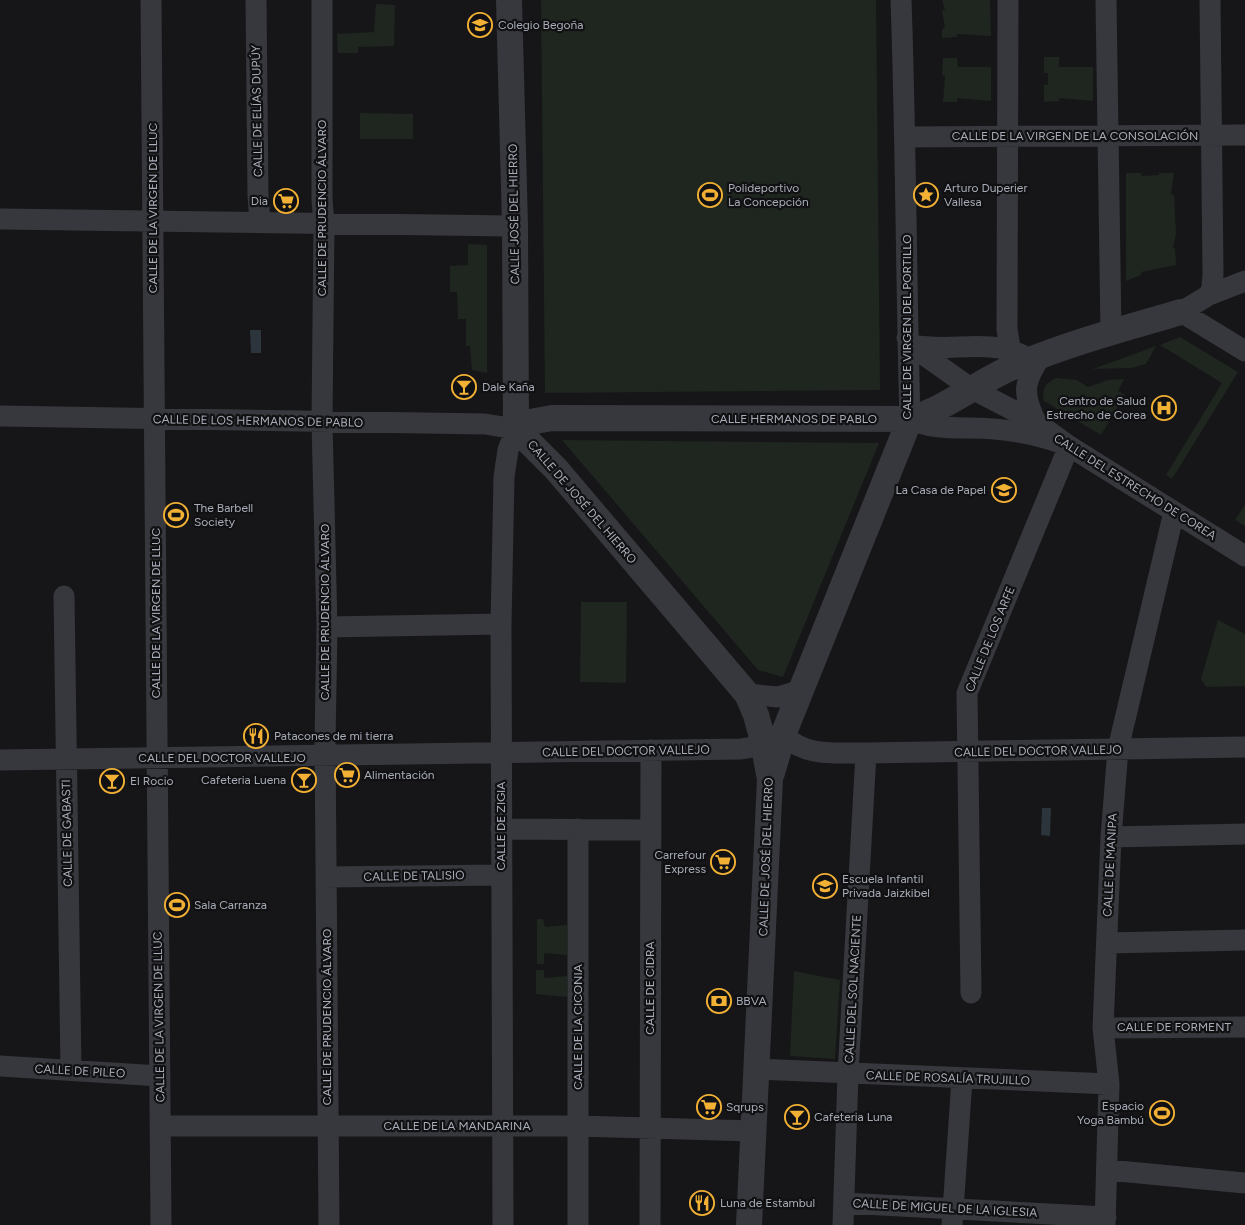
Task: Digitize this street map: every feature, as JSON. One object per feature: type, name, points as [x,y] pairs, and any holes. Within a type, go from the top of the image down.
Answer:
[{"type":"street","name":"CALLE DE LA VIRGEN DE LLUC","points":[[151,0],[161,1225]]},
{"type":"street","name":"CALLE DE ELÍAS DUPÚY","points":[[256,0],[258,196],[260,222]]},
{"type":"street","name":"CALLE DE PRUDENCIO ÁLVARO","points":[[322,0],[322,200],[324,223],[322,422],[327,627],[326,877],[329,1225]]},
{"type":"street","name":"CALLE JOSÉ DEL HIERRO","points":[[509,0],[515,226],[516,429]]},
{"type":"street","name":"CALLE DE VIRGEN DEL PORTILLO","points":[[773,740],[801,690],[910,419],[906,137],[901,0]]},
{"type":"street","points":[[1008,0],[1007,329],[1025,357],[1028,379],[1025,393],[1036,422]]},
{"type":"street","points":[[1106,0],[1111,332]]},
{"type":"street","points":[[1209,295],[1213,282],[1210,0]]},
{"type":"street","name":"CALLE DE LA VIRGEN DE LA CONSOLACIÓN","points":[[906,137],[1245,134]]},
{"type":"street","points":[[0,219],[515,226]]},
{"type":"street","points":[[1181,312],[1209,295],[1245,281]]},
{"type":"street","points":[[910,419],[932,411],[1025,357],[1181,312],[1245,297]]},
{"type":"street","points":[[1181,312],[1245,351]]},
{"type":"street","points":[[910,342],[930,348],[1000,347],[1025,357]]},
{"type":"street","name":"CALLE DEL ESTRECHO DE COREA","points":[[910,342],[972,389],[1036,422],[1069,446],[1245,556]]},
{"type":"street","name":"CALLE DE LOS HERMANOS DE PABLO","points":[[0,416],[485,424],[516,429]]},
{"type":"street","name":"CALLE HERMANOS DE PABLO","points":[[516,429],[530,422],[552,418],[910,419],[935,427],[995,429],[1045,437],[1069,446]]},
{"type":"street","name":"CALLE DE ZIGIA","points":[[503,1225],[501,624],[504,477],[508,450],[516,429]]},
{"type":"street","name":"CALLE DE JOSÉ DEL HIERRO","points":[[516,429],[556,469],[747,694],[756,715],[773,740],[749,1225]]},
{"type":"street","name":"CALLE DE LOS ARFE","points":[[971,993],[967,693],[1069,446]]},
{"type":"street","name":"CALLE DE MANIPA","points":[[1106,1221],[1109,1084],[1103,1028],[1111,838],[1118,749],[1174,512]]},
{"type":"street","name":"CALLE DE GABASTI","points":[[64,596],[71,1070]]},
{"type":"street","points":[[327,627],[501,624]]},
{"type":"street","points":[[747,694],[778,697],[801,690]]},
{"type":"street","name":"CALLE DEL DOCTOR VALLEJO","points":[[0,760],[326,757],[741,749],[773,740],[815,752],[866,753],[1245,747]]},
{"type":"street","name":"CALLE DE CIDRA","points":[[650,750],[650,1225]]},
{"type":"street","name":"CALLE DEL SOL NACIENTE","points":[[843,1225],[848,1074],[866,753]]},
{"type":"street","points":[[501,829],[650,830]]},
{"type":"street","name":"CALLE DE LA CICONIA","points":[[578,829],[578,1225]]},
{"type":"street","points":[[1111,838],[1245,834]]},
{"type":"street","name":"CALLE DE TALISIO","points":[[326,877],[502,875]]},
{"type":"street","points":[[1107,943],[1245,940]]},
{"type":"street","name":"CALLE DE FORMENT","points":[[1103,1028],[1245,1027]]},
{"type":"street","name":"CALLE DE PILEO","points":[[0,1066],[160,1076]]},
{"type":"street","name":"CALLE DE ROSALÍA TRUJILLO","points":[[758,1069],[1109,1084]]},
{"type":"street","points":[[952,1217],[962,1079]]},
{"type":"street","name":"CALLE DE LA MANDARINA","points":[[160,1126],[578,1126],[754,1131]]},
{"type":"street","points":[[1108,1170],[1245,1183]]},
{"type":"street","name":"CALLE DE MIGUEL DE LA IGLESIA","points":[[844,1203],[952,1217],[1106,1221]]},
{"type":"shaded area","name":"Polideportivo La Concepción","points":[[541,0],[876,0],[880,390],[545,393]]},
{"type":"shaded area","points":[[942,0],[990,0],[991,36],[957,34],[957,37],[942,38],[942,29],[945,28],[942,10],[945,10]]},
{"type":"shaded area","points":[[376,4],[395,5],[394,46],[358,47],[358,53],[338,53],[337,34],[374,32]]},
{"type":"shaded area","points":[[1044,57],[1059,57],[1059,67],[1093,67],[1093,101],[1059,98],[1059,101],[1044,102],[1044,85],[1048,85],[1048,73],[1044,73]]},
{"type":"shaded area","points":[[943,58],[957,58],[958,67],[991,67],[991,101],[957,98],[957,102],[943,102],[945,76],[942,75]]},
{"type":"shaded area","points":[[360,113],[413,114],[413,139],[360,139]]},
{"type":"shaded area","points":[[1126,173],[1141,173],[1142,176],[1174,173],[1171,194],[1174,195],[1176,234],[1173,247],[1175,249],[1176,265],[1141,272],[1141,275],[1126,281]]},
{"type":"shaded area","points":[[468,244],[487,245],[487,373],[472,370],[470,346],[466,346],[466,319],[458,319],[457,292],[450,292],[450,266],[468,265]]},
{"type":"shaded area","points":[[250,330],[261,330],[261,353],[251,353]]},
{"type":"shaded area","points":[[1180,337],[1238,372],[1172,479],[1166,475],[1222,383],[1160,345]]},
{"type":"shaded area","points":[[1156,346],[1146,364],[1131,368],[1093,369]]},
{"type":"shaded area","points":[[1056,378],[1077,380],[1088,387],[1108,380],[1124,379],[1118,391],[1125,395],[1101,435],[1044,401],[1043,393],[1045,387]]},
{"type":"shaded area","points":[[562,440],[879,443],[783,677],[758,670]]},
{"type":"shaded area","points":[[1245,505],[1245,526],[1235,520]]},
{"type":"shaded area","points":[[581,602],[627,602],[626,683],[580,682]]},
{"type":"shaded area","points":[[1218,620],[1245,634],[1245,686],[1206,687],[1201,679]]},
{"type":"shaded area","points":[[1042,808],[1051,808],[1050,836],[1041,835]]},
{"type":"shaded area","points":[[537,919],[543,919],[545,927],[567,925],[567,955],[544,953],[544,964],[537,964]]},
{"type":"shaded area","points":[[536,970],[544,970],[544,978],[567,976],[567,997],[536,994]]},
{"type":"shaded area","points":[[794,971],[840,980],[835,1059],[790,1056]]},
{"type":"place","name":"Colegio Begoña","points":[[480,25]]},
{"type":"place","name":"Polideportivo La Concepción","points":[[710,195]]},
{"type":"place","name":"Arturo Duperier Vallesa","points":[[926,195]]},
{"type":"place","name":"Dia","points":[[286,201]]},
{"type":"place","name":"Dale Kaña","points":[[464,387]]},
{"type":"place","name":"Centro de Salud Estrecho de Corea","points":[[1164,408]]},
{"type":"place","name":"La Casa de Papel","points":[[1004,490]]},
{"type":"place","name":"The Barbell Society","points":[[176,515]]},
{"type":"place","name":"Patacones de mi tierra","points":[[256,736]]},
{"type":"place","name":"Alimentación","points":[[347,775]]},
{"type":"place","name":"Cafeteria Luena","points":[[304,780]]},
{"type":"place","name":"El Rocio","points":[[112,781]]},
{"type":"place","name":"Carrefour Express","points":[[723,862]]},
{"type":"place","name":"Escuela Infantil Privada Jaizkibel","points":[[825,886]]},
{"type":"place","name":"Sala Carranza","points":[[177,905]]},
{"type":"place","name":"BBVA","points":[[719,1001]]},
{"type":"place","name":"Sqrups","points":[[709,1107]]},
{"type":"place","name":"Espacio Yoga Bambú","points":[[1162,1113]]},
{"type":"place","name":"Cafeteria Luna","points":[[797,1117]]},
{"type":"place","name":"Luna de Estambul","points":[[702,1203]]}]
